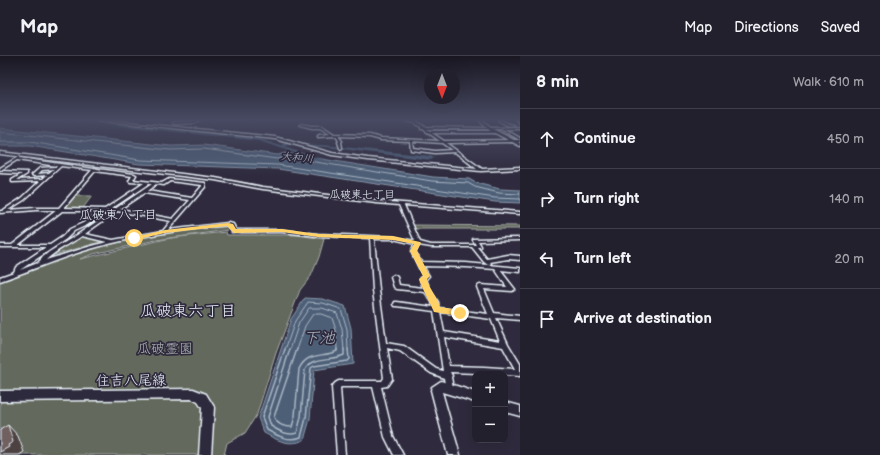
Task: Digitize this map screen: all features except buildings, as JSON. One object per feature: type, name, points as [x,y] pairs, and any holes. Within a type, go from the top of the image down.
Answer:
[{"type":"main road","points":[[508,139],[520,145]]},
{"type":"main road","points":[[454,455],[436,390],[448,378],[472,395]]},
{"type":"main road","name":"住吉八尾線","points":[[0,396],[193,394],[202,398],[208,407],[205,455]]},
{"type":"main road","points":[[508,407],[520,411]]},
{"type":"street","points":[[277,139],[332,154],[368,160],[481,170],[520,168]]},
{"type":"street","points":[[339,139],[341,141],[339,142],[341,148]]},
{"type":"street","points":[[381,146],[381,139],[442,142],[520,140]]},
{"type":"street","points":[[438,139],[481,170]]},
{"type":"street","points":[[398,140],[399,147]]},
{"type":"street","points":[[411,141],[412,149],[435,152],[456,151]]},
{"type":"street","points":[[0,153],[215,180],[270,189],[401,204],[520,213]]},
{"type":"street","points":[[0,170],[16,158],[22,156]]},
{"type":"street","points":[[16,158],[134,175],[130,182],[163,184],[169,180],[204,184],[204,186],[165,231]]},
{"type":"street","points":[[1,212],[23,199],[60,165]]},
{"type":"street","points":[[50,174],[34,175],[41,169],[56,168]]},
{"type":"street","points":[[13,246],[60,210],[95,169]]},
{"type":"street","points":[[0,170],[26,173],[14,181],[44,180]]},
{"type":"street","points":[[17,272],[18,268],[72,230],[107,210],[148,183]]},
{"type":"street","points":[[40,264],[44,258],[65,244],[83,235],[91,227],[155,184]]},
{"type":"street","points":[[143,192],[192,200]]},
{"type":"street","points":[[401,204],[418,243]]},
{"type":"street","points":[[1,212],[36,209],[116,210],[174,220]]},
{"type":"street","points":[[0,279],[40,264],[115,242],[165,231],[228,224],[231,225],[234,231],[282,230],[318,235],[393,238],[431,246],[480,246],[475,240],[520,239]]},
{"type":"street","points":[[83,235],[115,242]]},
{"type":"street","points":[[341,455],[336,387],[339,384],[384,384],[388,379],[376,290],[372,238]]},
{"type":"street","points":[[418,243],[413,251],[426,276],[423,279],[426,290],[435,302],[442,334],[448,378]]},
{"type":"street","points":[[0,246],[50,246]]},
{"type":"street","points":[[473,246],[512,289],[480,287],[491,316],[520,372]]},
{"type":"street","points":[[486,261],[508,257],[520,258]]},
{"type":"street","points":[[420,264],[466,264],[520,270]]},
{"type":"street","points":[[394,277],[397,287],[426,290]]},
{"type":"street","points":[[397,304],[437,310],[520,318]]},
{"type":"street","points":[[442,334],[505,345]]},
{"type":"street","points":[[383,345],[402,348],[434,371],[448,378],[484,370],[520,372]]},
{"type":"street","points":[[376,384],[389,437],[399,455]]},
{"type":"green space","points":[[74,196],[92,196],[83,208],[64,208]]},
{"type":"green space","points":[[412,225],[520,226],[520,229],[414,229]]},
{"type":"green space","name":"瓜破霊園","points":[[228,227],[228,230],[172,238],[226,232],[227,235],[297,235],[324,239],[319,257],[311,276],[300,290],[276,353],[257,414],[245,433],[227,443],[224,455],[0,455],[0,281],[72,255],[116,243],[180,231]],"holes":[[[169,238],[80,259],[93,254]]]},
{"type":"green space","points":[[81,236],[107,240],[47,257]]},
{"type":"water","name":"大和川","points":[[0,139],[101,139],[171,146],[204,145],[278,155],[285,153],[433,177],[469,179],[476,183],[500,189],[520,190],[520,203],[495,202],[278,169],[139,164],[30,146],[0,146]]},
{"type":"water","name":"下池","points":[[305,298],[323,299],[345,306],[351,328],[353,364],[314,370],[310,419],[304,440],[288,443],[264,433],[258,418],[291,319]]},
{"type":"waterway","name":"大和川","points":[[247,139],[260,140],[327,162]]},
{"type":"waterway","name":"大和川","points":[[285,145],[325,146],[431,158]]},
{"type":"district","name":"瓜破東七丁目","points":[[362,194]]},
{"type":"district","name":"瓜破東八丁目","points":[[118,214]]},
{"type":"district","name":"瓜破東六丁目","points":[[188,310]]},
{"type":"route","points":[[134,238],[165,231],[228,224],[231,225],[232,230],[234,231],[282,230],[318,235],[393,238],[418,243],[413,251],[426,276],[423,279],[426,291],[435,302],[437,310],[460,313]]}]
